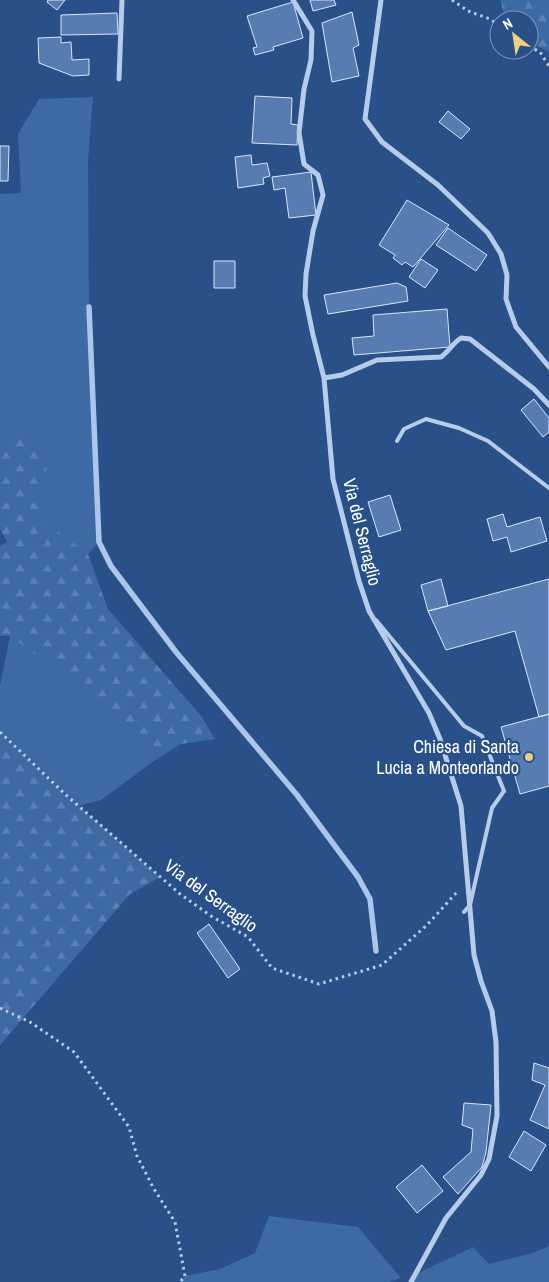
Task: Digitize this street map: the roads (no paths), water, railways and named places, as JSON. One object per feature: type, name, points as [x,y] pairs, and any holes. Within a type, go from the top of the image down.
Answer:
[{"type":"street","points":[[119,79],[122,0]]},
{"type":"street","name":"Via del Serraglio","points":[[293,0],[312,31],[311,60],[304,89],[299,133],[304,164],[318,176],[323,195],[313,231],[306,274],[306,296],[324,378],[333,479],[359,582],[369,611],[429,714],[440,739],[461,806],[474,955],[492,1010],[496,1042],[497,1116],[489,1159],[481,1176],[446,1218],[411,1282]]},
{"type":"street","points":[[381,0],[365,119],[382,142],[438,185],[488,233],[502,254],[507,275],[506,299],[516,327],[549,367]]},
{"type":"street","points":[[324,378],[342,375],[377,360],[441,356],[449,351],[454,342],[461,338],[470,339],[534,389],[549,404]]},
{"type":"lane","points":[[397,441],[404,429],[426,419],[459,428],[488,441],[549,488]]},
{"type":"lane","points":[[369,611],[464,726],[482,736],[504,791],[492,808],[470,905],[464,912]]},
{"type":"waterway","points":[[89,307],[99,542],[111,566],[176,652],[297,795],[358,877],[370,899],[376,951]]},
{"type":"place","name":"Chiesa di Santa Lucia a Monteorlando","points":[[529,757]]}]
